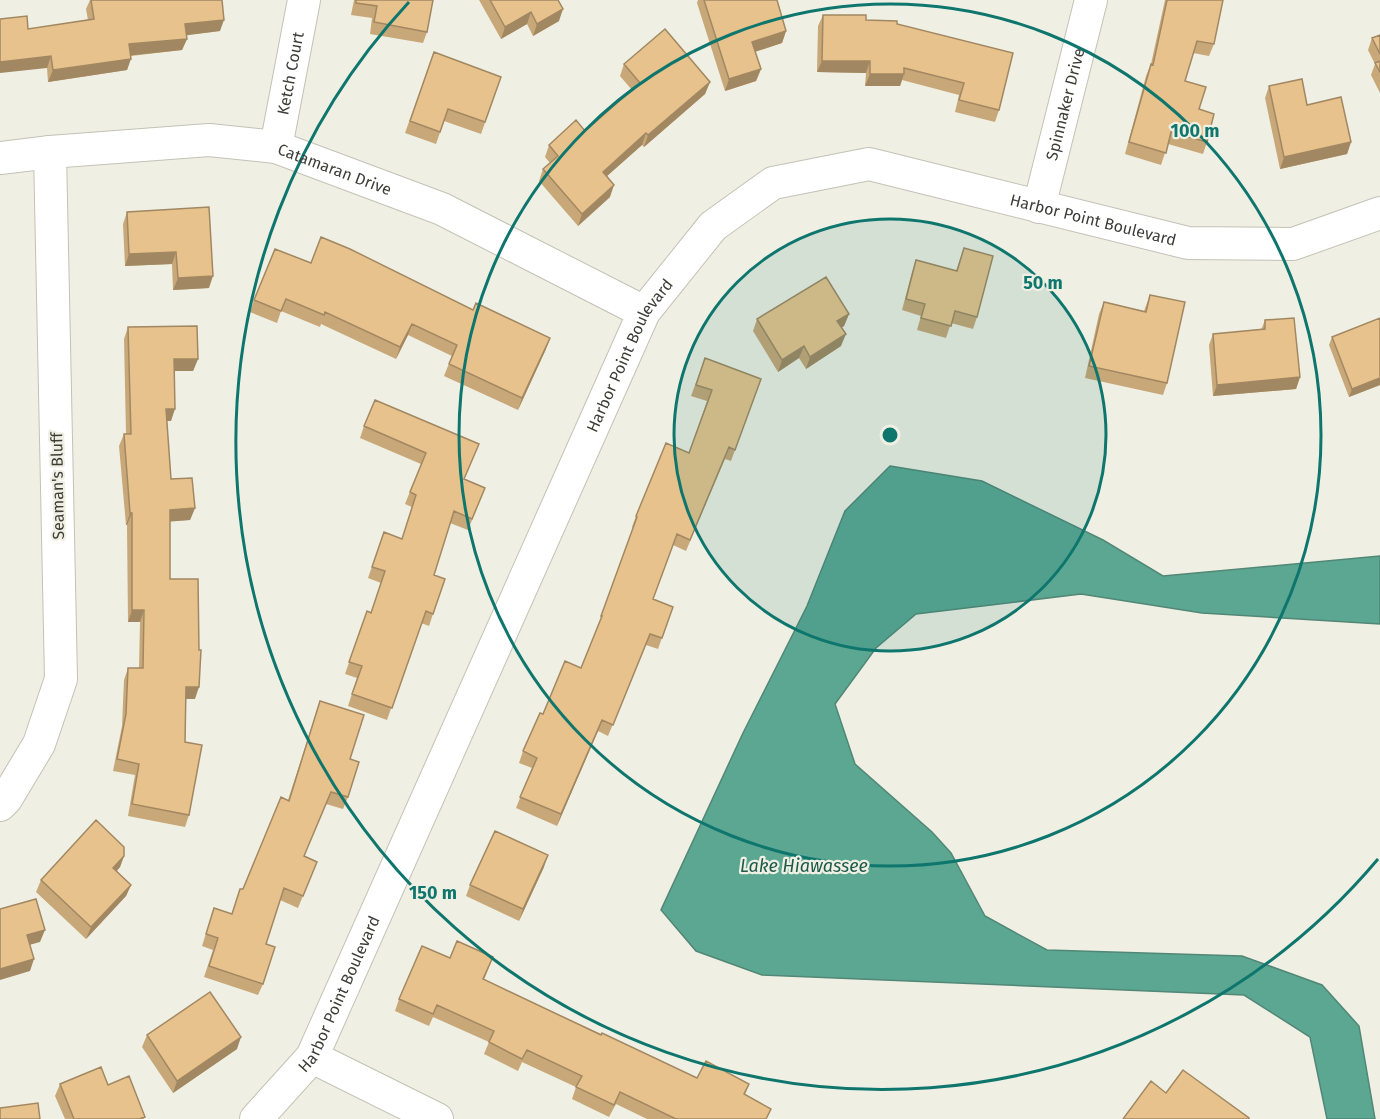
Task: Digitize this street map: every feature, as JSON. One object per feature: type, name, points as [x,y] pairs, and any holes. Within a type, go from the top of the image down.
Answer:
[{"type":"street","name":"Ketch Court","points":[[276,147],[304,0]]},
{"type":"street","name":"Spinnaker Drive","points":[[1039,207],[1091,0]]},
{"type":"street","name":"Catamaran Drive","points":[[0,158],[209,140],[276,147],[442,209],[644,312]]},
{"type":"street","name":"Seaman's Bluff","points":[[0,805],[6,799],[39,744],[61,679],[50,152]]},
{"type":"street","name":"Harbor Point Boulevard","points":[[256,1119],[312,1056],[644,312],[713,226],[773,183],[868,164],[1188,243],[1293,244],[1380,213]]},
{"type":"street","points":[[312,1056],[437,1119]]},
{"type":"water","name":"Lake Hiawassee","points":[[890,466],[982,481],[1103,540],[1163,576],[1380,556],[1380,624],[1202,613],[1081,594],[916,614],[876,648],[835,704],[855,764],[932,832],[951,853],[985,916],[1047,950],[1242,956],[1322,985],[1359,1026],[1375,1119],[1327,1119],[1310,1037],[1244,995],[762,975],[696,951],[661,910],[743,733],[807,606],[845,511]]},
{"type":"building","points":[[91,0],[222,0],[224,20],[185,24],[187,39],[129,44],[131,59],[53,70],[51,56],[0,62],[0,19],[27,16],[28,29],[94,19]]},
{"type":"building","points":[[356,0],[433,0],[427,32],[374,22],[377,6],[356,3]]},
{"type":"building","points":[[490,0],[558,0],[563,9],[537,24],[531,12],[505,27]]},
{"type":"building","points":[[704,0],[777,0],[786,31],[752,42],[761,69],[729,79]]},
{"type":"building","points":[[1167,0],[1223,0],[1214,44],[1197,41],[1185,81],[1206,87],[1199,109],[1214,114],[1207,142],[1171,132],[1166,153],[1129,142],[1151,64],[1153,65]]},
{"type":"building","points":[[823,15],[866,15],[866,20],[897,21],[897,24],[1013,53],[999,110],[959,100],[964,83],[904,68],[904,74],[870,74],[870,61],[822,61]]},
{"type":"building","points":[[665,29],[710,82],[648,135],[646,133],[603,172],[614,185],[582,214],[543,169],[558,156],[549,145],[576,120],[585,131],[640,83],[624,64]]},
{"type":"building","points":[[1380,35],[1380,54],[1372,38]]},
{"type":"building","points":[[434,52],[501,77],[485,122],[448,109],[440,132],[410,121]]},
{"type":"building","points":[[1380,61],[1380,72],[1375,63]]},
{"type":"building","points":[[1302,79],[1307,105],[1341,97],[1351,142],[1284,157],[1269,86]]},
{"type":"building","points":[[209,207],[213,276],[178,278],[176,252],[129,254],[127,212]]},
{"type":"building","points":[[321,237],[473,310],[476,303],[550,338],[522,398],[449,364],[457,345],[412,324],[400,347],[325,312],[324,315],[286,299],[281,311],[254,300],[275,249],[311,263]]},
{"type":"building","points":[[964,248],[993,256],[977,317],[955,311],[951,326],[921,318],[925,304],[906,299],[916,260],[957,271]]},
{"type":"building","points":[[826,277],[849,314],[837,321],[846,334],[810,357],[804,346],[782,360],[757,319]]},
{"type":"building","points":[[1150,295],[1185,302],[1167,383],[1089,366],[1104,302],[1146,312]]},
{"type":"building","points":[[1294,318],[1300,377],[1217,385],[1213,334],[1265,329],[1265,320]]},
{"type":"building","points":[[1380,318],[1380,378],[1352,389],[1332,337]]},
{"type":"building","points":[[197,326],[198,359],[174,359],[175,409],[166,409],[171,479],[192,478],[195,508],[170,510],[170,579],[198,579],[199,650],[201,650],[199,687],[186,687],[185,742],[202,745],[189,815],[132,804],[139,764],[117,759],[126,714],[128,668],[143,668],[144,610],[132,610],[132,513],[130,513],[124,434],[131,434],[128,327]]},
{"type":"building","points":[[705,358],[761,379],[735,450],[729,447],[690,540],[677,534],[653,599],[673,607],[662,638],[650,634],[613,725],[602,720],[561,814],[520,797],[537,758],[523,751],[540,713],[543,714],[565,661],[581,668],[602,616],[636,516],[666,443],[689,453],[712,390],[696,385]]},
{"type":"building","points":[[375,400],[479,444],[464,479],[485,488],[472,519],[454,511],[434,575],[445,579],[433,614],[426,611],[392,708],[352,694],[362,666],[349,662],[367,611],[371,613],[385,571],[372,567],[384,532],[402,539],[416,495],[410,492],[426,453],[364,426]]},
{"type":"building","points":[[320,701],[364,715],[350,759],[359,762],[348,797],[331,792],[304,856],[317,862],[303,896],[284,888],[266,944],[275,947],[263,984],[209,966],[218,938],[206,934],[214,908],[232,914],[240,889],[243,889],[281,797],[289,801]]},
{"type":"building","points":[[96,820],[124,847],[124,856],[113,868],[131,885],[91,927],[41,880]]},
{"type":"building","points":[[495,831],[548,855],[523,909],[470,885]]},
{"type":"building","points":[[36,899],[45,930],[27,935],[34,959],[0,969],[0,909]]},
{"type":"building","points":[[457,941],[493,957],[483,979],[697,1078],[706,1061],[749,1084],[744,1094],[771,1109],[766,1119],[676,1119],[620,1092],[614,1105],[576,1087],[582,1076],[527,1050],[522,1059],[489,1042],[494,1031],[437,1005],[433,1014],[399,999],[422,946],[450,958]]},
{"type":"building","points":[[210,992],[241,1037],[177,1081],[147,1035]]},
{"type":"building","points":[[101,1067],[108,1085],[129,1076],[145,1117],[139,1119],[74,1119],[60,1084]]},
{"type":"building","points":[[1183,1070],[1249,1119],[1123,1119],[1151,1081],[1166,1093]]},
{"type":"building","points":[[38,1103],[40,1119],[0,1119],[0,1108]]}]
